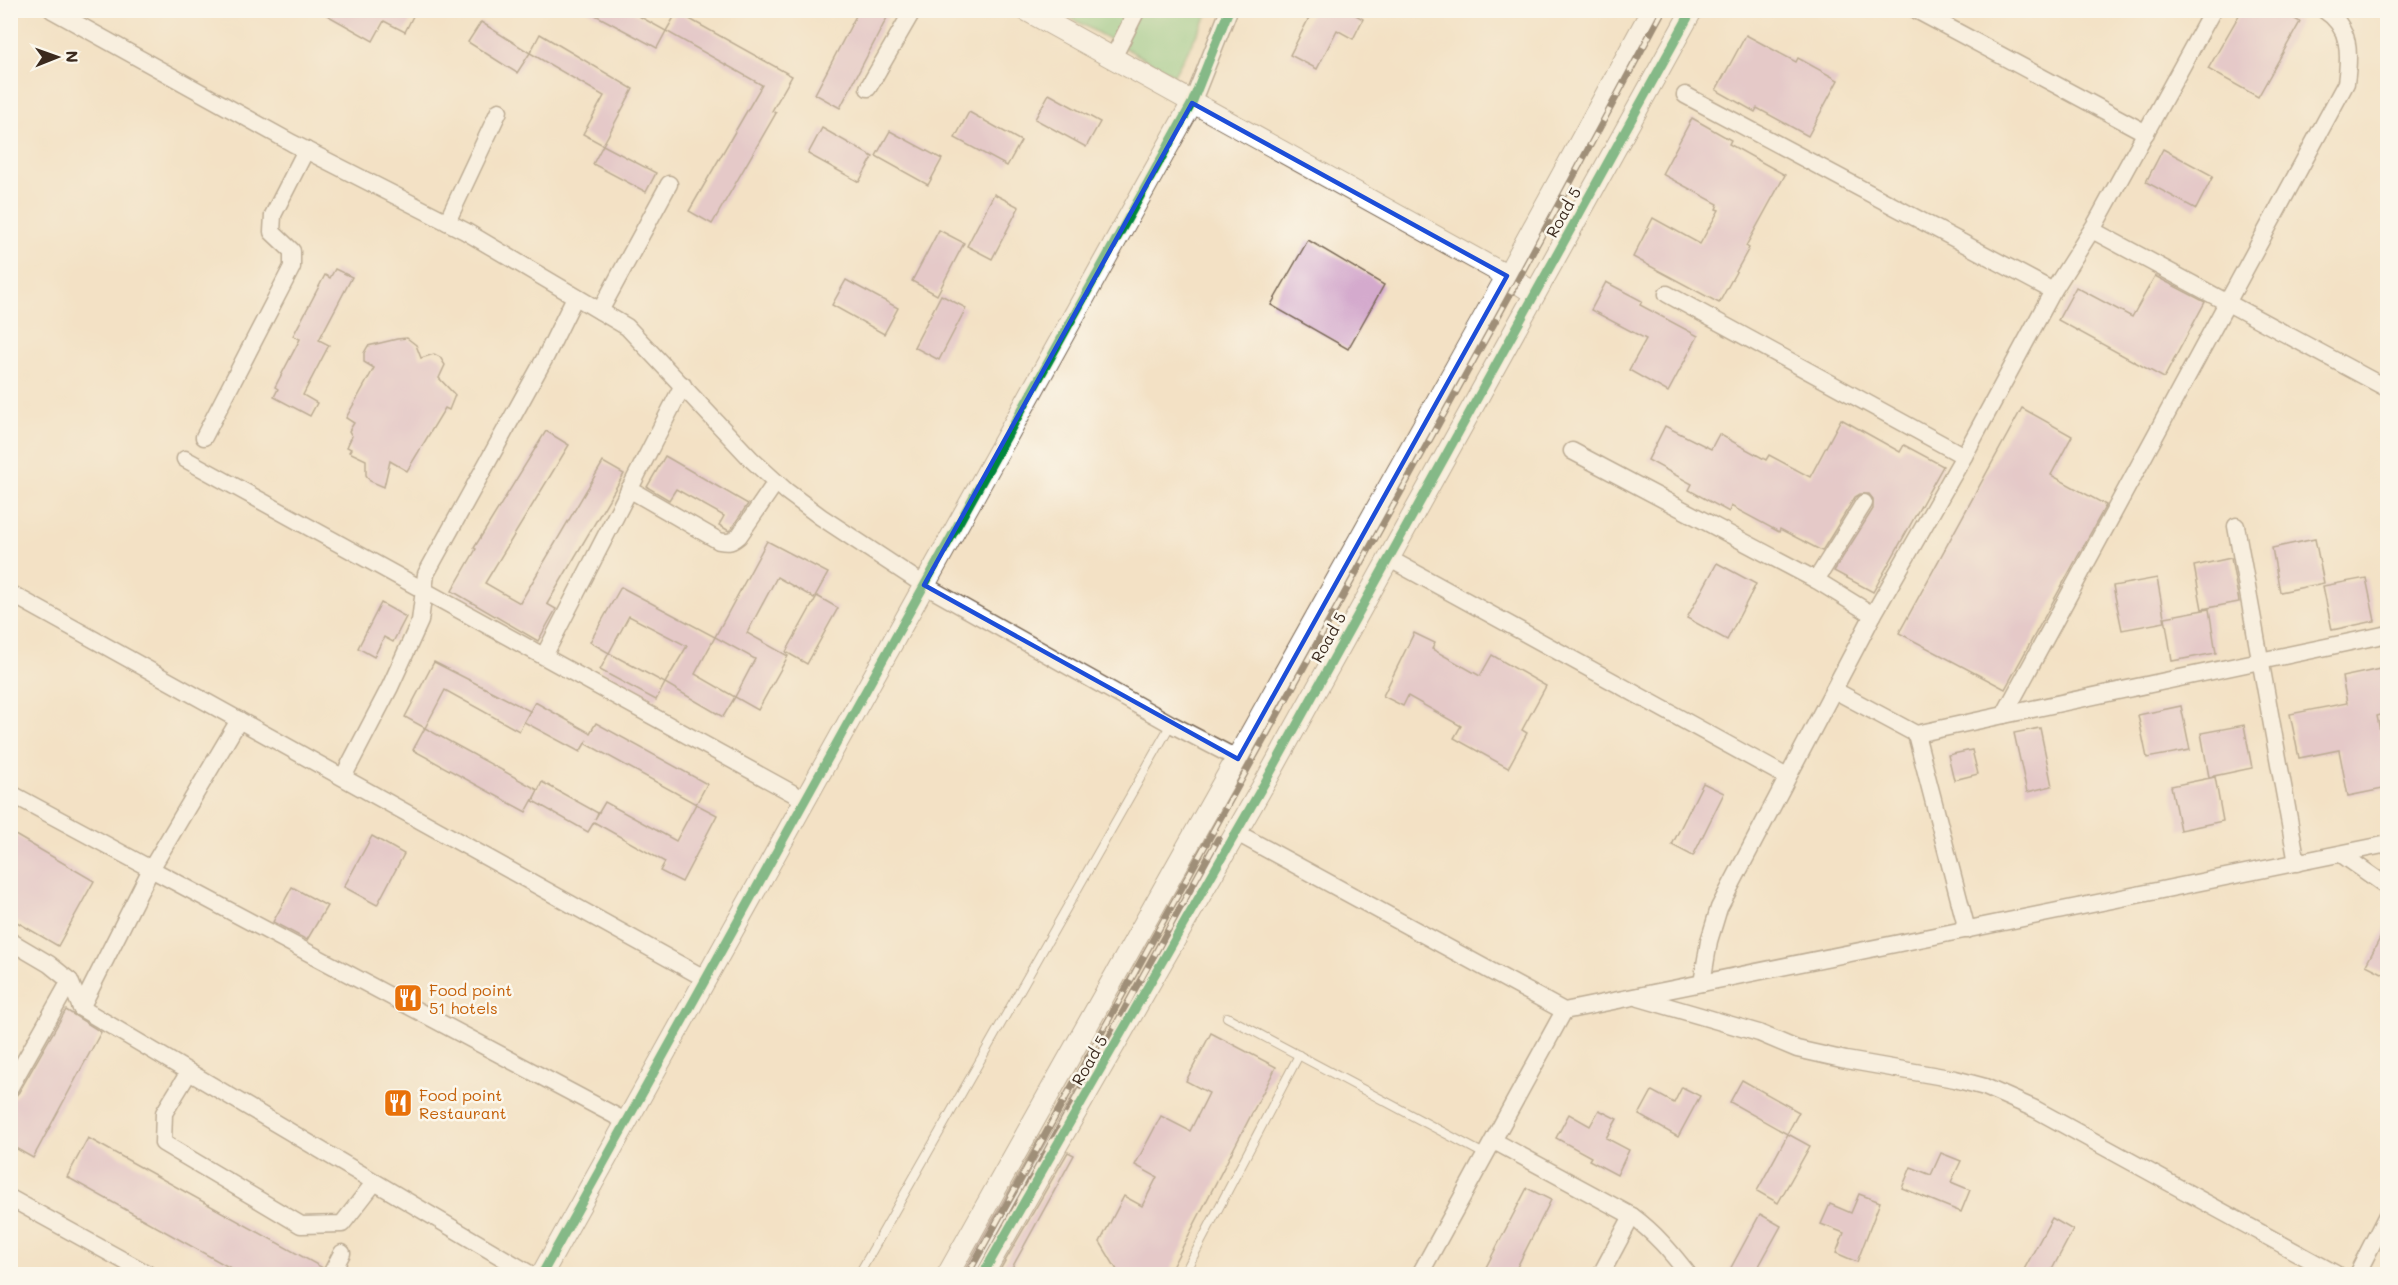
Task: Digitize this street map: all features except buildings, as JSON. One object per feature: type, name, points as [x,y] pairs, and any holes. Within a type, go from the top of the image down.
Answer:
[{"type":"street","points":[[52,10],[306,150],[447,222],[627,327],[752,459],[776,482],[821,517],[924,585],[1171,724],[1238,759]]},
{"type":"street","points":[[868,88],[913,10]]},
{"type":"street","points":[[1026,10],[1507,276],[1534,294]]},
{"type":"street","points":[[1113,58],[1137,10]]},
{"type":"street","points":[[542,1275],[1192,103],[1229,10]]},
{"type":"street","name":"Road 5","points":[[948,1275],[1507,276],[1652,10]]},
{"type":"street","name":"Road 5","points":[[983,1275],[1237,833],[1692,10]]},
{"type":"street","points":[[1916,10],[2146,134]]},
{"type":"street","points":[[1702,983],[1709,941],[1719,908],[1787,777],[1873,615],[1964,456],[2053,291],[2092,230],[2146,134],[2213,10]]},
{"type":"street","points":[[2004,715],[2346,83],[2350,59],[2348,41],[2334,17],[2324,10]]},
{"type":"street","points":[[1685,95],[2053,291]]},
{"type":"street","points":[[447,222],[499,111]]},
{"type":"street","points":[[204,437],[292,267],[292,251],[272,232],[271,224],[273,215],[306,150]]},
{"type":"street","points":[[600,311],[669,184]]},
{"type":"street","points":[[2092,230],[2388,389]]},
{"type":"street","points":[[1667,294],[1964,456]]},
{"type":"street","points":[[343,777],[390,687],[420,621],[426,574],[546,356],[575,297]]},
{"type":"street","points":[[544,656],[683,385]]},
{"type":"street","points":[[1572,451],[1816,580],[1873,615]]},
{"type":"street","points":[[185,459],[806,800]]},
{"type":"street","points":[[629,489],[726,543],[732,542],[739,536],[776,482]]},
{"type":"street","points":[[1816,580],[1864,503]]},
{"type":"street","points":[[2236,526],[2297,863]]},
{"type":"street","points":[[1388,558],[1787,777]]},
{"type":"street","points":[[10,593],[706,979]]},
{"type":"street","points":[[1834,690],[1916,734],[2388,634]]},
{"type":"street","points":[[81,1008],[151,869],[239,720]]},
{"type":"street","points":[[1916,734],[1967,930]]},
{"type":"street","points":[[10,794],[627,1122]]},
{"type":"street","points":[[1237,833],[1564,1011],[2388,844]]},
{"type":"street","points":[[2341,854],[2388,887]]},
{"type":"street","points":[[10,942],[49,964],[70,981],[81,1008],[530,1275]]},
{"type":"street","points":[[10,1087],[70,981]]},
{"type":"street","points":[[1635,997],[1759,1033],[1797,1049],[1846,1060],[1955,1078],[1985,1087],[2035,1109],[2336,1275]]},
{"type":"street","points":[[1420,1275],[1564,1011]]},
{"type":"street","points":[[189,1072],[164,1113],[163,1143],[301,1225],[342,1224],[374,1183]]},
{"type":"street","points":[[1490,1148],[1632,1216],[1657,1236],[1688,1275]]},
{"type":"street","points":[[10,1198],[148,1275]]},
{"type":"street","points":[[2357,1275],[2388,1213]]},
{"type":"street","points":[[1601,1275],[1632,1216]]},
{"type":"street","points":[[331,1275],[342,1253]]},
{"type":"lane","points":[[859,1275],[1171,724]]},
{"type":"lane","points":[[1227,1017],[1299,1056],[1490,1148]]},
{"type":"lane","points":[[1184,1275],[1299,1056]]},
{"type":"highlighted area","points":[[1192,103],[1507,276],[1238,759],[924,585]]},
{"type":"green space","points":[[1058,11],[1210,11],[1174,75]]},
{"type":"railway","points":[[968,1274],[1508,298],[1663,10]]},
{"type":"railway","points":[[979,1274],[1218,839]]},
{"type":"cycle path","points":[[542,1274],[1192,103],[1229,10]]},
{"type":"cycle path","points":[[983,1274],[1268,777],[1692,10]]},
{"type":"place","name":"Food point 51 hotels","points":[[408,998]]},
{"type":"place","name":"Food point Restaurant","points":[[398,1103]]}]
